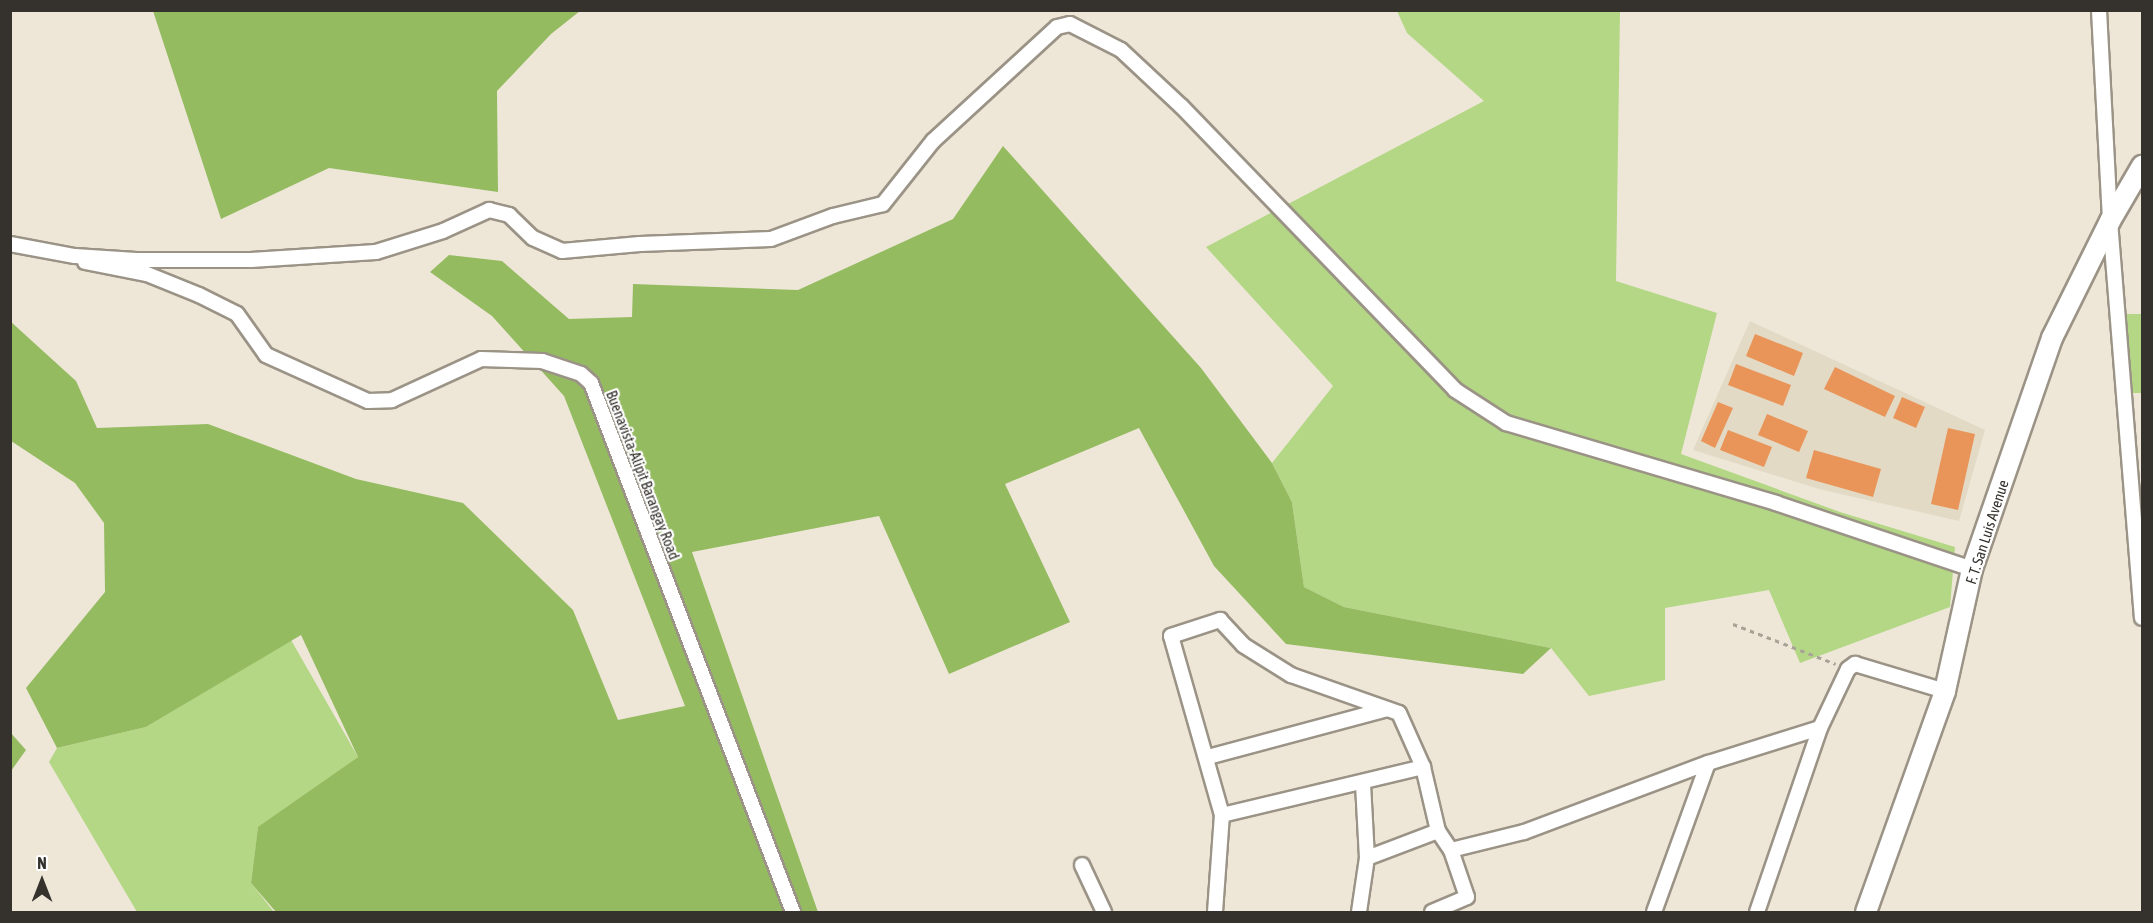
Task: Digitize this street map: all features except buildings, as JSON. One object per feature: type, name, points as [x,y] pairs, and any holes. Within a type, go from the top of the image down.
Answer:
[{"type":"main road","name":"F. T. San Luis Avenue","points":[[1866,912],[1945,691],[1972,569],[2052,338],[2110,221],[2141,171]]},
{"type":"street","points":[[2099,10],[2110,221],[2142,618]]},
{"type":"street","points":[[10,244],[75,256],[251,260],[376,252],[442,231],[489,210],[509,215],[533,238],[562,251],[640,243],[771,239],[833,216],[883,204],[933,141],[1057,27],[1070,24],[1121,50],[1182,107],[1448,382],[1506,423],[1776,503],[1972,569]]},
{"type":"street","name":"Buenavista-Alipit Barangay Road","points":[[75,256],[114,271],[147,274],[199,295],[237,314],[266,355],[368,401],[392,400],[481,359],[542,361],[581,374],[591,383],[793,912]]},
{"type":"street","points":[[1215,912],[1222,815],[1208,757],[1171,636],[1220,620],[1243,645],[1291,675],[1399,713],[1423,767],[1438,831],[1451,850],[1467,897],[1432,912]]},
{"type":"street","points":[[1757,912],[1820,728],[1848,669],[1855,664],[1945,691]]},
{"type":"street","points":[[1208,757],[1387,709]]},
{"type":"street","points":[[1451,850],[1524,832],[1708,764],[1820,728]]},
{"type":"street","points":[[1654,912],[1708,764]]},
{"type":"street","points":[[1222,815],[1423,767]]},
{"type":"street","points":[[1359,912],[1367,858],[1363,783]]},
{"type":"street","points":[[1367,858],[1438,831]]},
{"type":"street","points":[[1082,865],[1104,912]]},
{"type":"path","points":[[1733,624],[1848,669]]},
{"type":"shaded area","points":[[1750,321],[1985,430],[1959,521],[1819,489],[1693,450]]},
{"type":"green space","points":[[153,10],[580,11],[551,34],[497,91],[498,192],[329,168],[221,219]]},
{"type":"green space","points":[[1397,11],[1620,11],[1616,281],[1717,313],[1681,454],[1840,512],[1955,547],[1950,607],[1800,663],[1769,590],[1665,608],[1665,680],[1589,696],[1551,648],[1344,607],[1304,587],[1292,502],[1272,463],[1333,386],[1206,247],[1484,101],[1407,33]]},
{"type":"green space","points":[[1003,146],[1201,368],[1272,463],[1292,502],[1304,587],[1344,607],[1551,648],[1523,674],[1286,644],[1214,566],[1139,428],[1005,484],[1070,622],[949,674],[879,516],[692,552],[818,912],[276,912],[251,883],[258,827],[358,757],[301,635],[146,727],[57,748],[26,688],[105,592],[104,523],[75,483],[11,441],[10,321],[76,381],[97,428],[208,424],[356,479],[463,503],[573,610],[618,720],[685,706],[564,396],[492,316],[430,272],[449,255],[502,261],[569,319],[632,317],[633,284],[798,290],[953,219]]},
{"type":"green space","points":[[2127,314],[2142,314],[2142,393],[2128,393]]},
{"type":"green space","points":[[291,640],[358,757],[258,828],[251,883],[274,912],[137,912],[49,762],[57,748],[146,727]]},
{"type":"green space","points":[[10,732],[26,750],[11,771],[10,771]]}]
